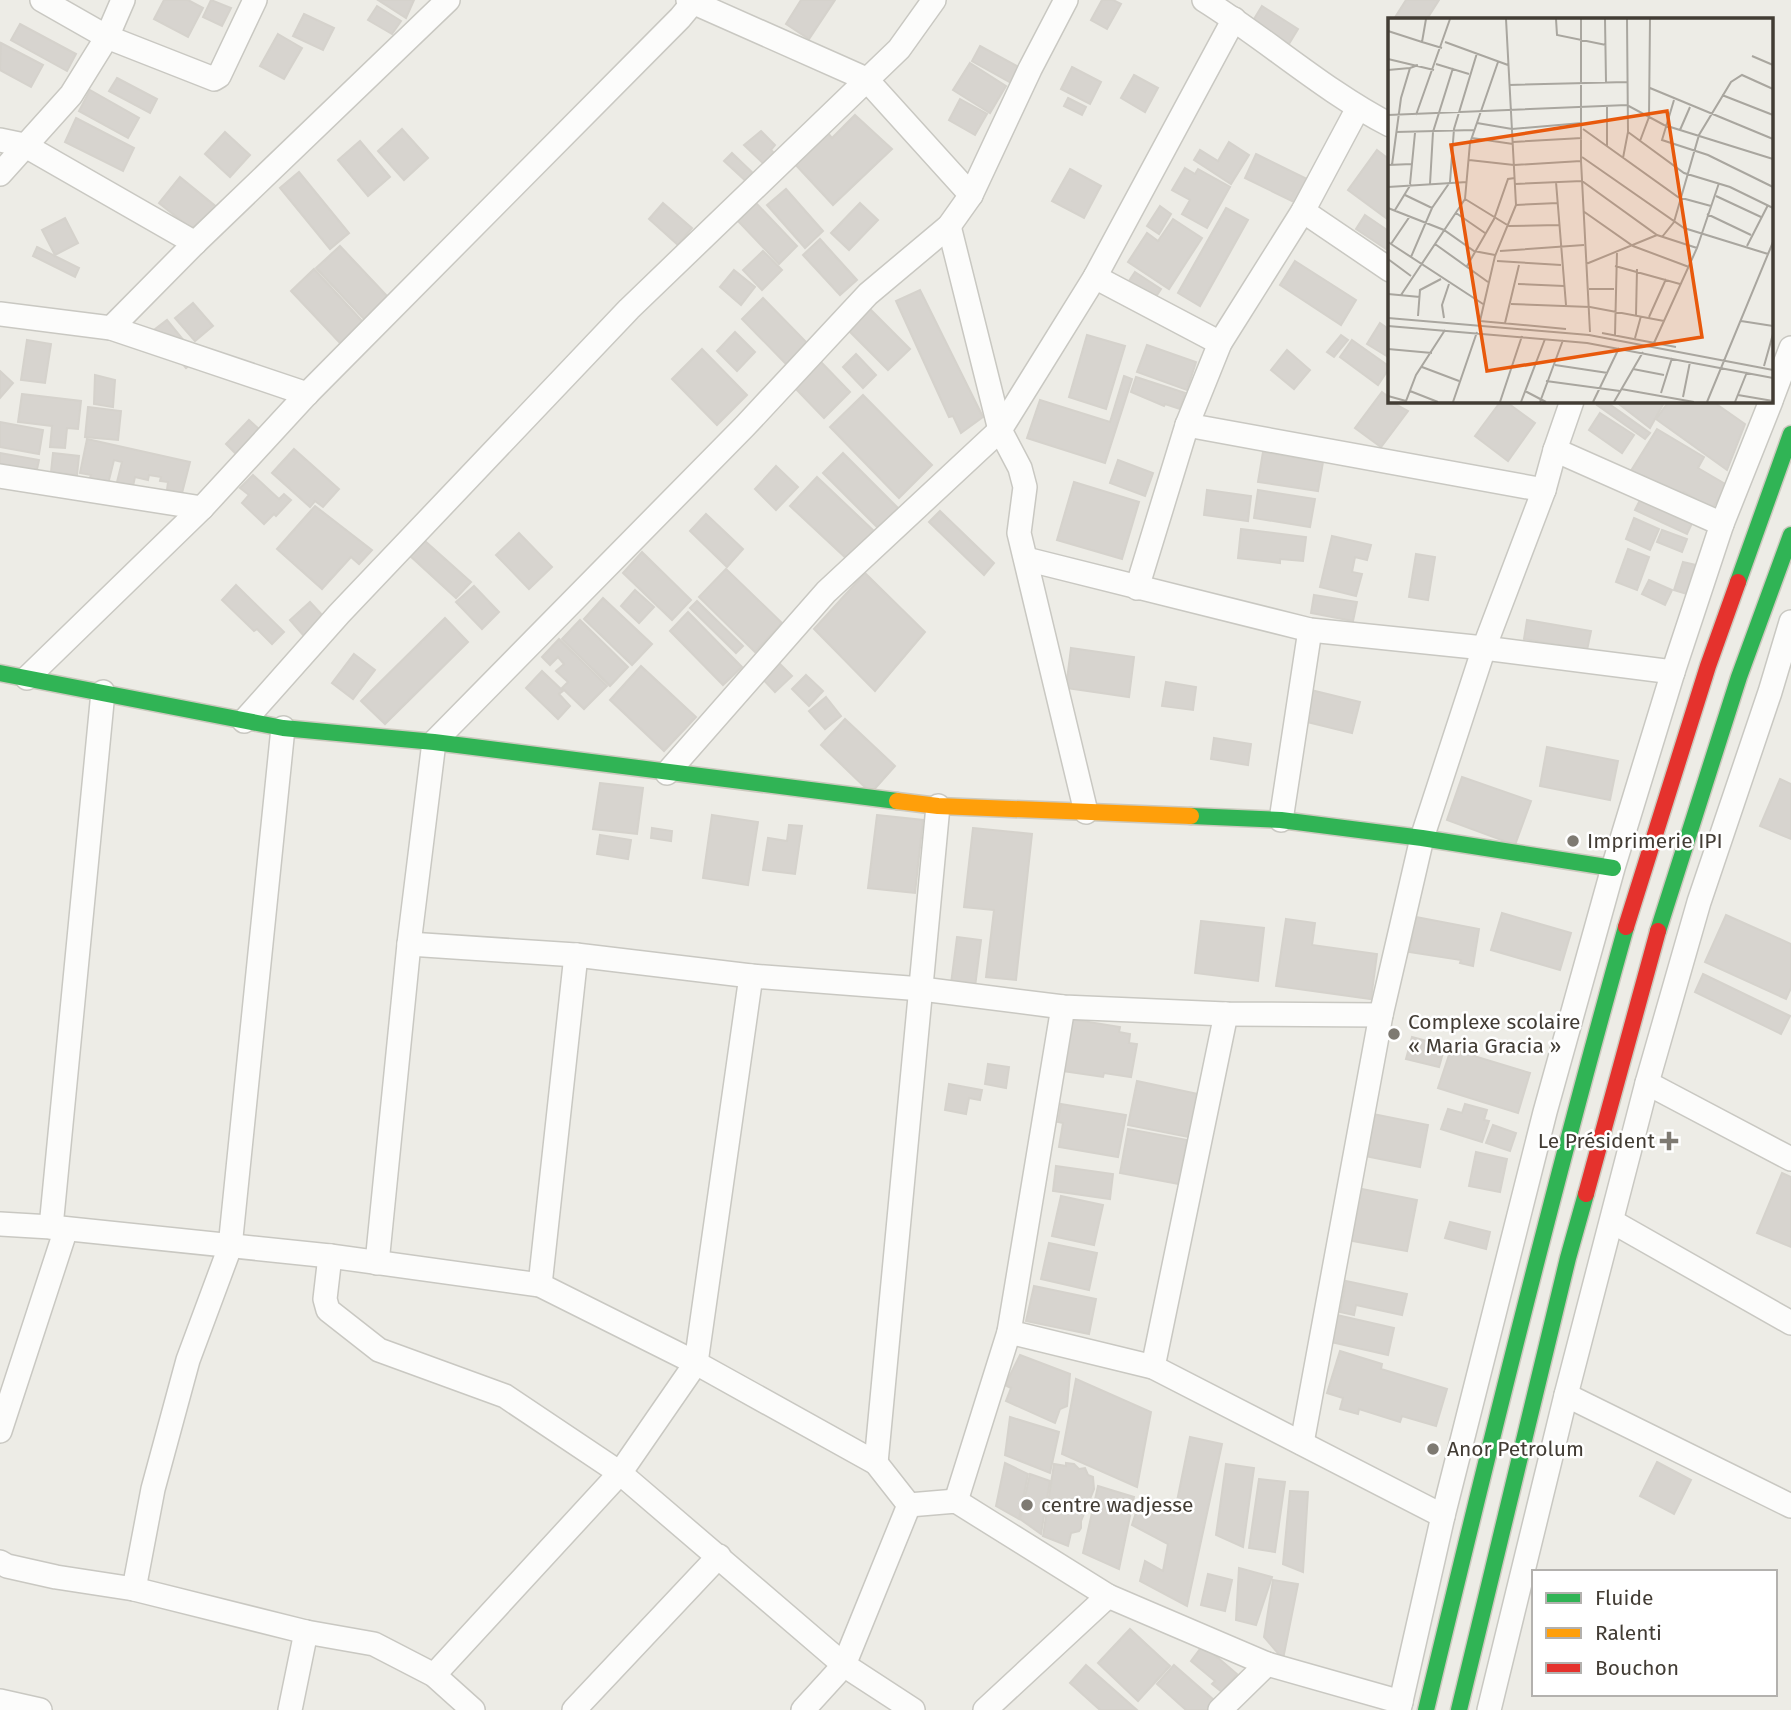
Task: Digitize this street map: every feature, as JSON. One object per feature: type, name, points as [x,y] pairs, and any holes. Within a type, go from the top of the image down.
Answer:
[{"type":"main road","points":[[1426,1710],[1557,1178],[1639,879],[1708,666],[1791,435]]},
{"type":"main road","points":[[1459,1710],[1568,1258],[1669,891],[1739,677],[1791,535]]},
{"type":"main road","points":[[0,673],[283,728],[434,742],[938,806],[1280,820],[1422,838],[1613,868]]},
{"type":"street","points":[[42,0],[107,37],[214,79],[219,76],[255,0]]},
{"type":"street","points":[[0,174],[71,95],[107,37],[123,0]]},
{"type":"street","points":[[111,328],[195,243],[448,0]]},
{"type":"street","points":[[244,721],[339,614],[601,338],[899,49],[934,0]]},
{"type":"street","points":[[377,1263],[409,944],[434,742],[745,426],[868,294],[949,226],[971,195],[1030,69],[1066,0]]},
{"type":"street","points":[[1205,0],[1358,108],[1388,124]]},
{"type":"street","points":[[27,678],[202,508],[307,394],[680,18],[692,1],[866,79],[971,195]]},
{"type":"street","points":[[667,773],[826,592],[1000,430],[1095,277],[1234,19]]},
{"type":"street","points":[[1138,587],[1188,425],[1220,343],[1303,211],[1358,108]]},
{"type":"street","points":[[0,140],[24,145],[195,243]]},
{"type":"street","points":[[1303,211],[1388,269]]},
{"type":"street","points":[[949,226],[1000,430],[1020,468],[1026,487],[1019,533],[1086,812]]},
{"type":"street","points":[[1095,277],[1220,343]]},
{"type":"street","points":[[0,314],[111,328],[307,394]]},
{"type":"street","points":[[1774,387],[1791,348]]},
{"type":"street","points":[[1301,1443],[1381,1015],[1422,838],[1484,648],[1544,490],[1572,402]]},
{"type":"street","points":[[908,1505],[956,1501],[1108,1596],[1267,1664],[1400,1706],[1443,1516],[1545,1112],[1613,868],[1722,523],[1768,402]]},
{"type":"street","points":[[1188,425],[1544,490]]},
{"type":"street","points":[[1555,450],[1722,523]]},
{"type":"street","points":[[0,476],[202,508]]},
{"type":"street","points":[[1026,559],[1310,630],[1484,648],[1673,672]]},
{"type":"street","points":[[1489,1710],[1566,1395],[1647,1083],[1699,902],[1786,661],[1791,622]]},
{"type":"street","points":[[1280,820],[1310,630]]},
{"type":"street","points":[[2,1416],[58,1228],[103,692]]},
{"type":"street","points":[[134,1589],[153,1489],[185,1373],[230,1247],[283,728]]},
{"type":"street","points":[[876,1463],[938,806]]},
{"type":"street","points":[[409,944],[576,956],[751,976],[922,989],[1063,1007],[1226,1014],[1381,1015]]},
{"type":"street","points":[[540,1285],[576,956]]},
{"type":"street","points":[[434,1675],[620,1473],[696,1363],[751,976]]},
{"type":"street","points":[[956,1501],[1009,1332],[1063,1007]]},
{"type":"street","points":[[1153,1367],[1226,1014]]},
{"type":"street","points":[[1647,1083],[1791,1159]]},
{"type":"street","points":[[1613,1222],[1791,1323]]},
{"type":"street","points":[[0,1224],[330,1256],[540,1285],[696,1363],[876,1463],[908,1505]]},
{"type":"street","points":[[330,1256],[325,1299],[328,1310],[379,1350],[505,1396],[620,1473],[844,1665],[913,1710]]},
{"type":"street","points":[[1009,1332],[1153,1367],[1443,1516]]},
{"type":"street","points":[[1566,1395],[1791,1506]]},
{"type":"street","points":[[803,1710],[844,1665],[908,1505]]},
{"type":"street","points":[[574,1710],[719,1556]]},
{"type":"street","points":[[0,1562],[56,1577],[134,1589],[306,1632],[374,1644],[434,1675],[473,1710]]},
{"type":"street","points":[[985,1710],[1108,1596]]},
{"type":"street","points":[[290,1710],[306,1632]]},
{"type":"street","points":[[1220,1710],[1267,1664]]},
{"type":"street","points":[[0,1701],[40,1710]]},
{"type":"building","points":[[164,0],[188,0],[203,8],[188,37],[154,19]]},
{"type":"building","points":[[211,0],[231,8],[222,26],[203,17]]},
{"type":"building","points":[[378,0],[414,0],[406,18]]},
{"type":"building","points":[[801,0],[835,0],[809,39],[786,24]]},
{"type":"building","points":[[1102,0],[1113,0],[1121,4],[1107,29],[1091,20]]},
{"type":"building","points":[[1406,0],[1439,0],[1428,18],[1395,18]]},
{"type":"building","points":[[377,6],[401,21],[392,34],[368,20]]},
{"type":"building","points":[[1262,6],[1298,29],[1287,47],[1251,24]]},
{"type":"building","points":[[304,14],[334,28],[323,50],[293,36]]},
{"type":"building","points":[[20,24],[76,54],[67,71],[11,40]]},
{"type":"building","points":[[278,34],[302,48],[284,79],[260,66]]},
{"type":"building","points":[[1,43],[43,65],[31,87],[0,70]]},
{"type":"building","points":[[980,46],[1024,70],[1013,84],[972,61]]},
{"type":"building","points":[[970,63],[1006,86],[990,113],[953,90]]},
{"type":"building","points":[[1072,67],[1101,82],[1090,104],[1061,89]]},
{"type":"building","points":[[1134,75],[1158,88],[1145,112],[1121,98]]},
{"type":"building","points":[[117,78],[157,99],[150,113],[109,91]]},
{"type":"building","points":[[90,90],[139,118],[128,138],[79,111]]},
{"type":"building","points":[[1068,98],[1086,107],[1082,115],[1064,106]]},
{"type":"building","points":[[960,99],[987,114],[975,135],[949,120]]},
{"type":"building","points":[[855,115],[892,149],[833,205],[794,163],[827,132],[832,138]]},
{"type":"building","points":[[76,118],[134,148],[123,171],[65,142]]},
{"type":"building","points":[[402,129],[428,158],[404,180],[378,151]]},
{"type":"building","points":[[761,131],[775,145],[771,150],[777,156],[767,167],[744,145]]},
{"type":"building","points":[[225,132],[250,155],[230,177],[205,154]]},
{"type":"building","points":[[360,141],[390,177],[368,196],[338,160]]},
{"type":"building","points":[[1229,142],[1249,155],[1231,184],[1194,160],[1200,150],[1218,161]]},
{"type":"building","points":[[1377,150],[1388,158],[1388,220],[1348,190]]},
{"type":"building","points":[[732,153],[756,176],[749,184],[724,161]]},
{"type":"building","points":[[1256,154],[1311,181],[1300,205],[1245,178]]},
{"type":"building","points":[[1185,168],[1195,174],[1198,169],[1230,187],[1207,228],[1182,214],[1190,200],[1172,190]]},
{"type":"building","points":[[1070,169],[1101,186],[1084,218],[1052,201]]},
{"type":"building","points":[[299,172],[349,233],[330,249],[280,188]]},
{"type":"building","points":[[180,177],[219,209],[198,234],[159,203]]},
{"type":"building","points":[[786,189],[823,231],[805,248],[767,205]]},
{"type":"building","points":[[663,203],[692,228],[678,245],[649,219]]},
{"type":"building","points":[[756,203],[797,246],[779,264],[738,221]]},
{"type":"building","points":[[860,203],[878,220],[849,250],[831,233]]},
{"type":"building","points":[[1160,206],[1171,214],[1159,234],[1147,226]]},
{"type":"building","points":[[1226,208],[1248,220],[1200,306],[1178,293]]},
{"type":"building","points":[[1365,215],[1388,231],[1388,246],[1386,249],[1356,229]]},
{"type":"building","points":[[65,218],[78,243],[55,255],[42,230]]},
{"type":"building","points":[[1173,219],[1202,238],[1169,289],[1128,262],[1147,233],[1158,241]]},
{"type":"building","points":[[820,239],[857,280],[840,295],[803,255]]},
{"type":"building","points":[[340,246],[388,297],[365,320],[316,268]]},
{"type":"building","points":[[37,247],[79,268],[75,277],[33,256]]},
{"type":"building","points":[[763,251],[782,270],[762,290],[743,270]]},
{"type":"building","points":[[1295,261],[1356,300],[1341,325],[1280,285]]},
{"type":"building","points":[[314,269],[363,322],[341,344],[291,291]]},
{"type":"building","points":[[734,270],[755,287],[741,305],[720,287]]},
{"type":"building","points":[[1135,272],[1161,289],[1153,301],[1127,284]]},
{"type":"building","points":[[920,290],[983,417],[961,433],[953,416],[949,417],[896,301]]},
{"type":"building","points":[[763,298],[808,344],[787,365],[742,319]]},
{"type":"building","points":[[193,303],[213,326],[195,341],[175,318]]},
{"type":"building","points":[[870,309],[910,349],[888,370],[849,331]]},
{"type":"building","points":[[167,320],[198,358],[186,368],[154,330]]},
{"type":"building","points":[[1380,323],[1388,329],[1388,357],[1367,344]]},
{"type":"building","points":[[735,332],[755,352],[737,371],[717,351]]},
{"type":"building","points":[[1087,335],[1125,346],[1106,409],[1069,397]]},
{"type":"building","points":[[1341,335],[1348,340],[1334,357],[1327,352]]},
{"type":"building","points":[[27,340],[51,344],[45,383],[21,380]]},
{"type":"building","points":[[1352,340],[1388,366],[1388,370],[1378,385],[1340,357]]},
{"type":"building","points":[[1147,345],[1196,362],[1187,390],[1137,372]]},
{"type":"building","points":[[702,349],[747,395],[717,425],[672,379]]},
{"type":"building","points":[[1287,350],[1310,370],[1294,389],[1271,370]]},
{"type":"building","points":[[856,354],[876,375],[863,388],[843,367]]},
{"type":"building","points":[[820,361],[850,392],[824,418],[794,387]]},
{"type":"building","points":[[0,371],[13,383],[0,398]]},
{"type":"building","points":[[95,375],[115,380],[113,407],[94,404]]},
{"type":"building","points":[[1124,376],[1132,379],[1105,463],[1027,438],[1040,400],[1110,422]]},
{"type":"building","points":[[1136,377],[1185,393],[1180,409],[1165,404],[1164,406],[1131,392]]},
{"type":"building","points":[[1382,392],[1388,396],[1388,402],[1408,411],[1381,447],[1355,428]]},
{"type":"building","points":[[22,394],[81,401],[78,429],[67,428],[65,448],[50,447],[52,426],[18,422]]},
{"type":"building","points":[[863,395],[932,465],[899,498],[830,427]]},
{"type":"building","points":[[1500,402],[1506,402],[1535,423],[1508,461],[1475,436]]},
{"type":"building","points":[[1599,402],[1606,402],[1650,433],[1645,439],[1597,405]]},
{"type":"building","points":[[1616,402],[1664,402],[1650,428]]},
{"type":"building","points":[[1668,402],[1713,402],[1745,424],[1727,470],[1656,419]]},
{"type":"building","points":[[88,407],[121,411],[118,440],[85,437]]},
{"type":"building","points":[[1600,413],[1634,435],[1622,453],[1589,430]]},
{"type":"building","points":[[249,420],[259,429],[236,454],[226,444]]},
{"type":"building","points":[[0,422],[43,430],[39,454],[0,447]]},
{"type":"building","points":[[1657,429],[1704,457],[1698,468],[1727,485],[1712,509],[1684,492],[1677,503],[1629,474]]},
{"type":"building","points":[[87,439],[190,462],[182,493],[167,490],[168,482],[160,481],[161,477],[149,475],[148,480],[135,477],[133,486],[117,482],[122,462],[114,460],[108,484],[89,480],[91,475],[80,473]]},
{"type":"building","points":[[294,449],[339,489],[323,507],[315,501],[310,507],[272,473]]},
{"type":"building","points":[[1263,452],[1323,462],[1318,491],[1258,482]]},
{"type":"building","points":[[0,453],[39,460],[36,474],[0,467]]},
{"type":"building","points":[[53,453],[79,456],[77,475],[51,472]]},
{"type":"building","points":[[843,453],[899,509],[879,529],[823,473]]},
{"type":"building","points":[[1118,460],[1153,473],[1145,496],[1110,483]]},
{"type":"building","points":[[776,466],[798,487],[776,510],[755,489]]},
{"type":"building","points":[[253,475],[279,499],[284,494],[291,500],[264,524],[242,503],[249,495],[240,488]]},
{"type":"building","points":[[817,477],[874,531],[848,560],[790,506]]},
{"type":"building","points":[[1074,482],[1139,502],[1122,559],[1057,540]]},
{"type":"building","points":[[1207,490],[1251,496],[1248,521],[1204,515]]},
{"type":"building","points":[[1258,490],[1315,499],[1310,527],[1254,518]]},
{"type":"building","points":[[1644,492],[1695,517],[1687,534],[1635,510]]},
{"type":"building","points":[[315,506],[372,550],[359,564],[351,557],[322,589],[277,549]]},
{"type":"building","points":[[940,511],[994,563],[984,575],[929,522]]},
{"type":"building","points":[[706,514],[743,549],[727,567],[690,531]]},
{"type":"building","points":[[1634,518],[1659,529],[1650,550],[1626,539]]},
{"type":"building","points":[[1241,529],[1306,537],[1303,561],[1280,559],[1280,563],[1238,558]]},
{"type":"building","points":[[1662,530],[1687,539],[1682,552],[1657,542]]},
{"type":"building","points":[[519,533],[552,567],[529,589],[496,555]]},
{"type":"building","points":[[1332,536],[1371,545],[1367,560],[1355,557],[1352,572],[1362,574],[1356,596],[1320,587]]},
{"type":"building","points":[[425,541],[471,582],[456,598],[408,554]]},
{"type":"building","points":[[1628,549],[1649,557],[1637,590],[1616,582]]},
{"type":"building","points":[[642,552],[691,600],[672,620],[623,573]]},
{"type":"building","points":[[1416,554],[1435,557],[1428,600],[1409,597]]},
{"type":"building","points":[[1683,562],[1696,565],[1687,594],[1674,590]]},
{"type":"building","points":[[726,569],[782,623],[755,652],[699,597]]},
{"type":"building","points":[[865,573],[925,632],[875,691],[814,629]]},
{"type":"building","points":[[1649,580],[1672,590],[1665,605],[1642,594]]},
{"type":"building","points":[[236,585],[284,632],[272,644],[257,629],[254,631],[222,600]]},
{"type":"building","points":[[474,586],[499,612],[482,629],[456,602]]},
{"type":"building","points":[[635,590],[654,607],[639,623],[621,606]]},
{"type":"building","points":[[1314,595],[1357,602],[1353,621],[1311,613]]},
{"type":"building","points":[[603,598],[652,644],[632,665],[584,619]]},
{"type":"building","points":[[697,601],[743,646],[736,653],[690,608]]},
{"type":"building","points":[[310,602],[324,617],[304,636],[290,620]]},
{"type":"building","points":[[688,612],[742,667],[723,685],[670,631]]},
{"type":"building","points":[[445,618],[468,642],[385,724],[361,701]]},
{"type":"building","points":[[580,620],[628,667],[610,686],[562,639]]},
{"type":"building","points":[[1527,620],[1591,631],[1587,650],[1524,639]]},
{"type":"building","points":[[559,639],[607,686],[584,709],[562,688],[568,682],[556,671],[564,664],[558,657],[550,665],[542,657]]},
{"type":"building","points":[[1071,648],[1134,657],[1129,697],[1066,688]]},
{"type":"building","points":[[354,654],[375,670],[353,699],[332,683]]},
{"type":"building","points":[[774,658],[792,676],[775,692],[758,674]]},
{"type":"building","points":[[641,666],[696,717],[664,751],[610,700]]},
{"type":"building","points":[[542,671],[563,691],[559,694],[570,706],[558,719],[526,688]]},
{"type":"building","points":[[806,675],[823,691],[809,706],[792,689]]},
{"type":"building","points":[[1166,682],[1196,687],[1193,710],[1162,706]]},
{"type":"building","points":[[1311,690],[1360,702],[1352,733],[1303,721]]},
{"type":"building","points":[[826,697],[841,716],[825,729],[809,711]]},
{"type":"building","points":[[845,719],[895,766],[871,793],[821,745]]},
{"type":"building","points":[[1214,738],[1251,744],[1248,765],[1211,759]]},
{"type":"building","points":[[1547,747],[1618,761],[1610,800],[1540,786]]},
{"type":"building","points":[[1462,777],[1531,801],[1515,845],[1447,820]]},
{"type":"building","points":[[1780,779],[1791,784],[1791,839],[1760,826]]},
{"type":"building","points":[[600,783],[643,788],[637,834],[593,829]]},
{"type":"building","points":[[712,815],[758,822],[748,885],[703,878]]},
{"type":"building","points":[[877,815],[923,820],[915,893],[868,888]]},
{"type":"building","points":[[789,825],[802,826],[795,874],[763,870],[768,838],[787,841]]},
{"type":"building","points":[[652,828],[672,831],[671,841],[651,838]]},
{"type":"building","points":[[973,828],[1032,834],[1016,980],[986,977],[994,910],[964,907]]},
{"type":"building","points":[[600,835],[631,840],[628,859],[597,854]]},
{"type":"building","points":[[1502,913],[1571,933],[1560,970],[1491,950]]},
{"type":"building","points":[[1726,915],[1791,944],[1791,988],[1786,999],[1705,962]]},
{"type":"building","points":[[1416,917],[1479,929],[1473,966],[1460,963],[1461,960],[1409,952],[1412,938],[1404,937],[1408,921],[1415,922]]},
{"type":"building","points":[[1286,919],[1315,923],[1312,945],[1377,954],[1371,999],[1276,986]]},
{"type":"building","points":[[1201,921],[1264,928],[1258,981],[1195,973]]},
{"type":"building","points":[[957,937],[981,940],[975,987],[951,984]]},
{"type":"building","points":[[1703,974],[1790,1016],[1781,1034],[1695,992]]},
{"type":"building","points":[[1070,1019],[1120,1027],[1119,1032],[1130,1034],[1129,1043],[1137,1044],[1131,1077],[1104,1073],[1103,1077],[1062,1071]]},
{"type":"building","points":[[1412,1037],[1445,1046],[1439,1067],[1406,1059]]},
{"type":"building","points":[[1451,1049],[1530,1073],[1518,1113],[1438,1088]]},
{"type":"building","points":[[988,1064],[1009,1067],[1006,1088],[985,1084]]},
{"type":"building","points":[[1137,1081],[1198,1094],[1189,1137],[1128,1125]]},
{"type":"building","points":[[949,1084],[982,1090],[980,1100],[969,1098],[966,1114],[945,1110]]},
{"type":"building","points":[[1061,1104],[1126,1115],[1118,1157],[1059,1147],[1063,1123],[1058,1122]]},
{"type":"building","points":[[1465,1104],[1487,1110],[1484,1120],[1489,1121],[1482,1142],[1441,1129],[1448,1109],[1462,1113]]},
{"type":"building","points":[[1368,1113],[1428,1125],[1420,1167],[1360,1155]]},
{"type":"building","points":[[1493,1125],[1516,1133],[1510,1151],[1486,1143]]},
{"type":"building","points":[[1128,1129],[1187,1140],[1179,1184],[1120,1173]]},
{"type":"building","points":[[1476,1152],[1507,1159],[1500,1192],[1469,1186]]},
{"type":"building","points":[[1056,1166],[1113,1174],[1110,1199],[1053,1191]]},
{"type":"building","points":[[1782,1173],[1791,1177],[1791,1247],[1757,1233]]},
{"type":"building","points":[[1357,1188],[1417,1200],[1407,1251],[1347,1240]]},
{"type":"building","points":[[1061,1196],[1103,1205],[1094,1245],[1052,1236]]},
{"type":"building","points":[[1450,1222],[1490,1232],[1486,1249],[1445,1238]]},
{"type":"building","points":[[1049,1243],[1097,1253],[1089,1290],[1041,1279]]},
{"type":"building","points":[[1346,1281],[1407,1294],[1402,1315],[1356,1305],[1354,1315],[1340,1312]]},
{"type":"building","points":[[1034,1286],[1096,1299],[1089,1334],[1026,1321]]},
{"type":"building","points":[[1337,1315],[1394,1328],[1388,1355],[1331,1342]]},
{"type":"building","points":[[1340,1351],[1382,1364],[1381,1369],[1447,1389],[1436,1426],[1402,1416],[1400,1422],[1359,1409],[1358,1414],[1340,1409],[1343,1398],[1327,1393]]},
{"type":"building","points":[[1020,1355],[1070,1374],[1067,1406],[1060,1409],[1055,1423],[1006,1401],[1011,1388],[1005,1385]]},
{"type":"building","points":[[1076,1379],[1151,1412],[1137,1487],[1062,1454]]},
{"type":"building","points":[[1010,1417],[1059,1432],[1050,1473],[1005,1455]]},
{"type":"building","points":[[1190,1437],[1222,1444],[1187,1606],[1140,1581],[1145,1561],[1163,1571],[1168,1544],[1132,1525],[1140,1500],[1174,1516]]},
{"type":"building","points":[[1657,1462],[1691,1480],[1674,1514],[1640,1496]]},
{"type":"building","points":[[1005,1463],[1028,1474],[1019,1519],[996,1506]]},
{"type":"building","points":[[1066,1463],[1074,1464],[1079,1469],[1085,1468],[1088,1475],[1093,1477],[1094,1489],[1081,1521],[1081,1528],[1071,1533],[1068,1546],[1043,1536],[1054,1464],[1066,1466]]},
{"type":"building","points":[[1226,1464],[1254,1468],[1243,1547],[1216,1535]]},
{"type":"building","points":[[1030,1474],[1050,1481],[1041,1534],[1020,1519]]},
{"type":"building","points":[[1259,1479],[1285,1482],[1275,1552],[1249,1548]]},
{"type":"building","points":[[1098,1486],[1134,1497],[1119,1569],[1083,1553]]},
{"type":"building","points":[[1290,1491],[1308,1492],[1303,1572],[1283,1564]]},
{"type":"building","points":[[1239,1568],[1272,1577],[1256,1625],[1236,1620]]},
{"type":"building","points":[[1208,1574],[1232,1580],[1225,1611],[1201,1605]]},
{"type":"building","points":[[1273,1580],[1298,1584],[1283,1659],[1264,1637]]},
{"type":"building","points":[[1130,1629],[1170,1666],[1138,1701],[1098,1663]]},
{"type":"building","points":[[1203,1645],[1237,1674],[1222,1692],[1212,1684],[1215,1681],[1191,1661]]},
{"type":"building","points":[[1086,1665],[1137,1710],[1100,1710],[1070,1683]]},
{"type":"building","points":[[1174,1665],[1215,1701],[1208,1710],[1186,1710],[1157,1684]]},
{"type":"traffic: fast","points":[[1738,582],[1791,434]]},
{"type":"traffic: fast","points":[[1658,931],[1739,677],[1791,535]]},
{"type":"traffic: fast","points":[[0,673],[283,728],[434,742],[897,801]]},
{"type":"traffic: fast","points":[[1191,816],[1281,820],[1422,838],[1613,868]]},
{"type":"traffic: fast","points":[[1426,1710],[1522,1318],[1626,927]]},
{"type":"traffic: fast","points":[[1459,1710],[1568,1258],[1586,1194]]},
{"type":"traffic: slow","points":[[897,801],[938,806],[1191,816]]},
{"type":"traffic: jam","points":[[1626,927],[1708,666],[1738,582]]},
{"type":"traffic: jam","points":[[1586,1194],[1658,931]]},
{"type":"place","name":"Imprimerie IPI","points":[[1573,841]]},
{"type":"place","name":"Complexe scolaire « Maria Gracia »","points":[[1394,1034]]},
{"type":"place","name":"Le Président","points":[[1669,1141]]},
{"type":"place","name":"Anor Petrolum","points":[[1433,1449]]},
{"type":"place","name":"centre wadjesse","points":[[1027,1505]]}]
